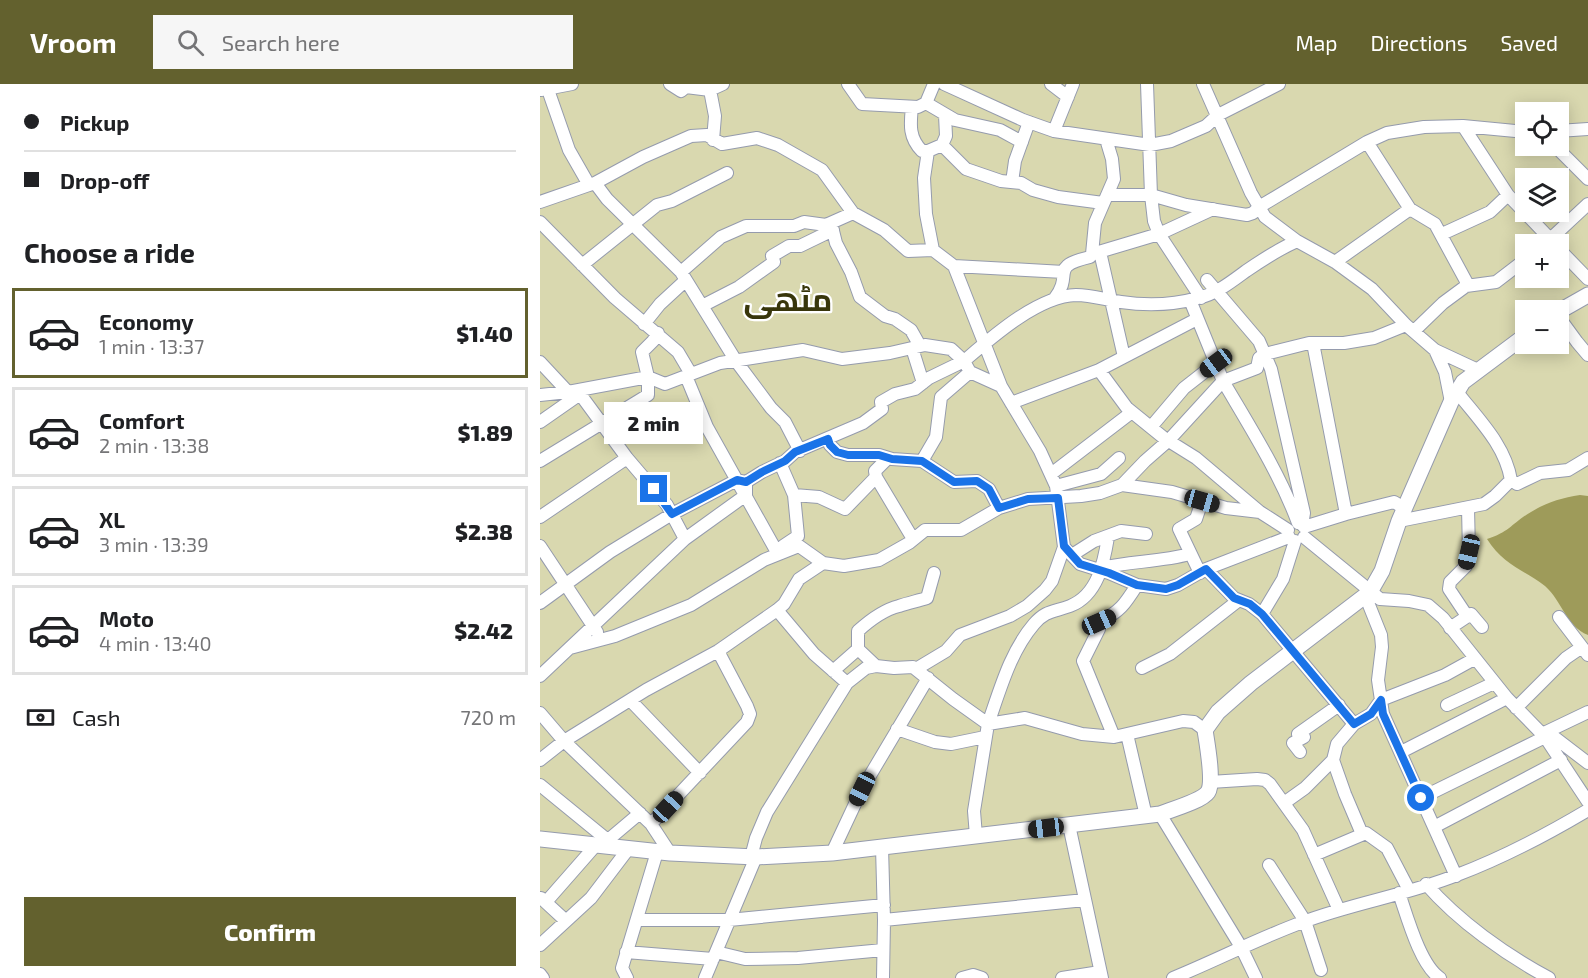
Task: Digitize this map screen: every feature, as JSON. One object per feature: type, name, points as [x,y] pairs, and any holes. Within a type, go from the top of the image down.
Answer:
[{"type":"main road","points":[[1569,307],[1588,295]]},
{"type":"main road","points":[[540,839],[612,845],[663,853],[754,857],[832,853],[1153,815],[1200,798],[1208,792],[1210,782],[1205,730],[1218,712],[1251,683],[1367,594],[1382,572],[1402,514],[1454,397],[1463,382],[1515,343]]},
{"type":"street","points":[[572,84],[544,88],[569,150],[592,184],[683,276],[736,361],[785,423],[800,451]]},
{"type":"street","points":[[670,84],[681,91],[686,87],[710,90],[723,84]]},
{"type":"street","points":[[848,84],[862,104],[912,107],[926,103],[934,84]]},
{"type":"street","points":[[944,84],[1029,122],[1054,130],[1150,145],[1171,141],[1206,126],[1218,116],[1279,84]]},
{"type":"street","points":[[1051,84],[1068,98]]},
{"type":"street","points":[[1054,130],[1073,84]]},
{"type":"street","points":[[1147,84],[1154,220],[1159,234],[1195,299],[1197,319],[1223,381],[1293,508],[1297,531]]},
{"type":"street","points":[[1203,84],[1265,217],[1297,241],[1335,262],[1372,290],[1435,350],[1478,370]]},
{"type":"street","points":[[710,90],[715,116],[713,140]]},
{"type":"street","points":[[926,103],[955,120],[1000,130],[1022,142]]},
{"type":"street","points":[[912,107],[910,130],[915,144],[922,151],[942,145],[946,136],[945,115]]},
{"type":"street","points":[[1012,182],[1015,161],[1029,122]]},
{"type":"street","points":[[942,145],[966,169],[1021,183],[1032,190],[1058,197],[1105,199],[1151,195],[1186,205],[1247,215],[1366,142],[1386,133],[1424,127],[1463,126],[1515,131]]},
{"type":"street","points":[[1463,126],[1508,195],[1543,234]]},
{"type":"street","points":[[1569,130],[1588,129]]},
{"type":"street","points":[[540,202],[592,184],[691,136],[707,135],[722,144],[757,138],[778,145],[822,170],[853,213],[884,230],[908,251],[933,250],[954,266],[1001,386],[1055,486],[1068,551],[1080,564],[1101,569],[1137,585],[1166,589],[1297,531],[1346,514],[1394,502],[1402,514],[1468,508],[1484,504],[1511,480]]},
{"type":"street","points":[[1106,139],[1112,159],[1114,179],[1095,223],[1096,253],[1124,357]]},
{"type":"street","points":[[1366,142],[1410,209],[1435,224],[1467,286]]},
{"type":"street","points":[[928,151],[924,178],[926,214],[933,250]]},
{"type":"street","points":[[1566,156],[1588,179]]},
{"type":"street","points":[[582,265],[657,205],[672,201],[727,173]]},
{"type":"street","points":[[1442,234],[1490,212],[1508,195]]},
{"type":"street","points":[[1561,234],[1588,204]]},
{"type":"street","points":[[1055,298],[1061,290],[1068,263],[1159,234],[1213,209]]},
{"type":"street","points":[[1335,262],[1410,209]]},
{"type":"street","points":[[702,306],[739,287],[774,262],[772,256],[789,246],[800,246],[853,213]]},
{"type":"street","points":[[540,222],[644,324],[658,333],[678,352],[707,427],[743,486],[777,552]]},
{"type":"street","points":[[644,324],[683,276],[721,237],[746,226],[794,226],[804,222],[832,227]]},
{"type":"street","points":[[832,227],[836,243],[851,272],[860,297],[885,316],[895,319],[911,330],[923,383]]},
{"type":"street","points":[[922,461],[936,437],[942,397],[957,381],[984,344],[1029,312],[1055,298],[1075,295],[1152,305],[1195,299],[1216,291],[1256,264],[1297,241]]},
{"type":"street","points":[[1569,261],[1588,279]]},
{"type":"street","points":[[954,266],[1064,272]]},
{"type":"street","points":[[1055,486],[1100,493],[1122,485],[1144,461],[1169,440],[1223,381],[1257,368],[1259,358],[1265,354],[1312,343],[1344,343],[1374,338],[1410,328],[1467,286],[1496,282],[1515,267]]},
{"type":"street","points":[[1207,280],[1259,341],[1265,354],[1304,513],[1283,579],[1262,614]]},
{"type":"street","points":[[1011,403],[1099,370],[1197,319]]},
{"type":"street","points":[[1569,331],[1588,355]]},
{"type":"street","points":[[540,461],[648,394],[648,377],[642,352],[658,333]]},
{"type":"street","points":[[1312,343],[1346,514]]},
{"type":"street","points":[[540,395],[579,391],[648,377],[665,384],[720,363],[803,350],[842,359],[925,345],[951,349],[967,367],[1001,386]]},
{"type":"street","points":[[1435,350],[1454,397],[1496,441],[1511,480],[1517,484],[1540,474],[1568,470],[1588,458]]},
{"type":"street","points":[[540,362],[579,391],[627,458],[667,505],[685,539]]},
{"type":"street","points":[[1151,427],[1184,388],[1216,363]]},
{"type":"street","points":[[540,603],[610,552],[672,514],[743,486],[800,451],[863,423],[882,409],[881,402],[895,394],[915,389],[923,383],[967,367]]},
{"type":"street","points":[[1099,370],[1132,412],[1196,458],[1260,512],[1297,531],[1367,594],[1380,599],[1428,605],[1443,618],[1494,683],[1543,736],[1588,802]]},
{"type":"street","points":[[540,422],[579,391]]},
{"type":"street","points":[[1055,486],[1132,412]]},
{"type":"street","points":[[828,439],[837,452],[848,455],[879,455],[922,461],[954,482],[977,481],[989,489],[999,508]]},
{"type":"street","points":[[540,517],[627,458]]},
{"type":"street","points":[[888,458],[875,471],[876,477],[913,539]]},
{"type":"street","points":[[777,552],[799,546],[824,563],[844,566],[879,560],[926,530],[961,530],[999,508],[1028,499],[1055,486],[1101,474],[1119,458]]},
{"type":"street","points":[[570,648],[603,640],[690,605],[777,552],[798,536],[794,495],[780,463]]},
{"type":"street","points":[[794,495],[819,497],[845,509],[876,477]]},
{"type":"street","points":[[1122,485],[1172,492],[1226,508],[1260,512]]},
{"type":"street","points":[[540,676],[743,486]]},
{"type":"street","points":[[1202,501],[1196,519],[1179,529],[1190,554],[1203,571],[1234,598],[1250,604],[1262,614],[1354,724]]},
{"type":"street","points":[[1467,616],[1449,589],[1450,582],[1466,566],[1469,552],[1468,508]]},
{"type":"street","points":[[916,669],[946,651],[960,635],[1010,616],[1027,606],[1052,581],[1068,551],[1121,531],[1146,534]]},
{"type":"street","points":[[976,836],[974,811],[985,737],[1007,671],[1025,635],[1043,613],[1073,605],[1093,588],[1101,569],[1108,537]]},
{"type":"street","points":[[540,546],[603,640]]},
{"type":"street","points":[[1101,569],[1122,563],[1173,559],[1190,554]]},
{"type":"street","points":[[540,760],[564,741],[630,700],[718,651],[777,610],[784,604],[799,579],[824,563]]},
{"type":"street","points":[[876,666],[858,649],[858,631],[873,618],[898,606],[927,598],[934,573]]},
{"type":"street","points":[[1137,585],[1116,614],[1099,622],[1099,629],[1083,661],[1120,736],[1153,815],[1241,946],[1256,978]]},
{"type":"street","points":[[1367,594],[1382,647],[1377,680],[1383,714],[1456,876]]},
{"type":"street","points":[[1142,668],[1170,654],[1239,600]]},
{"type":"street","points":[[777,610],[814,654],[847,683]]},
{"type":"street","points":[[1450,628],[1471,614],[1482,627]]},
{"type":"street","points":[[1516,708],[1566,658],[1585,651],[1559,617]]},
{"type":"street","points":[[833,670],[858,649]]},
{"type":"street","points":[[651,824],[747,722],[750,714],[718,651]]},
{"type":"street","points":[[1284,803],[1305,788],[1333,760],[1337,744],[1354,724],[1371,714],[1381,700],[1445,675],[1474,658]]},
{"type":"street","points":[[705,978],[754,857],[756,837],[767,812],[847,683],[866,668],[913,667],[988,724],[1025,718],[1082,734],[1120,736],[1183,721],[1194,722],[1205,730]]},
{"type":"street","points":[[832,853],[862,789],[928,678]]},
{"type":"street","points":[[1447,705],[1494,683]]},
{"type":"street","points":[[1401,752],[1507,698]]},
{"type":"street","points":[[630,700],[700,773]]},
{"type":"street","points":[[1300,752],[1293,743],[1304,737],[1298,734],[1339,705]]},
{"type":"street","points":[[1421,798],[1588,712]]},
{"type":"street","points":[[540,713],[564,741],[651,824],[663,853],[626,952],[622,968],[627,978]]},
{"type":"street","points":[[897,729],[935,742],[951,744],[985,737]]},
{"type":"street","points":[[1543,736],[1554,737],[1588,763]]},
{"type":"street","points":[[1333,760],[1362,834]]},
{"type":"street","points":[[1434,827],[1561,760]]},
{"type":"street","points":[[1210,782],[1257,779],[1265,780],[1270,784],[1303,830],[1339,910]]},
{"type":"street","points":[[540,785],[612,845]]},
{"type":"street","points":[[1173,978],[1205,965],[1241,946],[1305,921],[1456,876],[1541,837],[1588,810]]},
{"type":"street","points":[[566,921],[543,900],[612,845],[640,813]]},
{"type":"street","points":[[1062,978],[1101,975],[1069,825]]},
{"type":"street","points":[[1314,855],[1366,833],[1387,848],[1404,891],[1422,953],[1433,974],[1440,978]]},
{"type":"street","points":[[540,945],[591,898],[612,845]]},
{"type":"street","points":[[882,847],[883,978]]},
{"type":"street","points":[[1269,865],[1305,921],[1321,970]]},
{"type":"street","points":[[1426,884],[1462,918],[1530,968],[1549,978]]},
{"type":"street","points":[[884,920],[1085,900]]},
{"type":"street","points":[[637,920],[729,920],[884,905]]},
{"type":"street","points":[[626,952],[787,958],[883,950]]},
{"type":"street","points":[[540,974],[543,978]]},
{"type":"street","points":[[962,978],[973,975],[982,978]]},
{"type":"green space","points":[[540,84],[1588,84],[1588,978],[540,978]]},
{"type":"shaded area","points":[[1580,495],[1588,496],[1588,635],[1574,626],[1545,586],[1507,561],[1487,539],[1501,533],[1543,506]]},
{"type":"district","name":"مٹھی","points":[[788,300]]},
{"type":"route","points":[[654,489],[672,514],[737,480],[746,482],[785,461],[795,452],[828,439],[837,452],[848,455],[879,455],[892,459],[922,461],[954,482],[977,481],[989,489],[999,508],[1028,499],[1058,498],[1064,546],[1080,564],[1137,585],[1166,589],[1206,569],[1234,598],[1250,604],[1262,614],[1354,724],[1371,714],[1381,700],[1383,714],[1421,798]]}]
